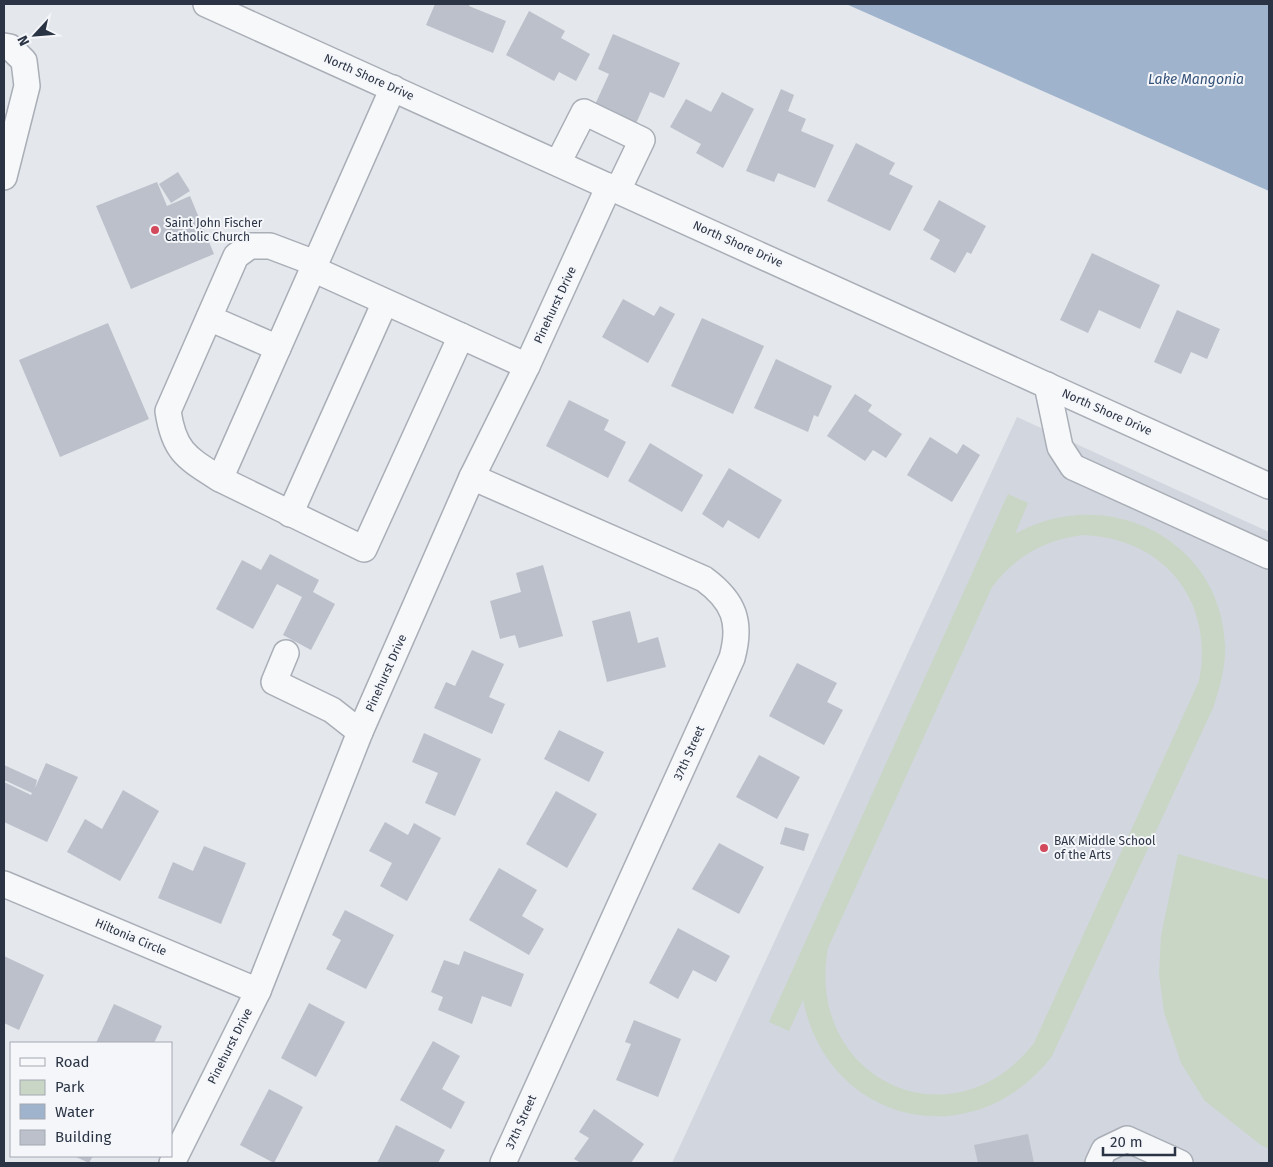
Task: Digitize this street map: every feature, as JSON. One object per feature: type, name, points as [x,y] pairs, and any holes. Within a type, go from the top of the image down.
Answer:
[{"type":"street","name":"North Shore Drive","points":[[206,4],[1269,486]]},
{"type":"street","points":[[4,46],[10,47],[24,62],[27,86],[12,112],[4,177]]},
{"type":"street","points":[[220,479],[393,88]]},
{"type":"street","name":"Pinehurst Drive","points":[[172,1163],[258,991],[360,732],[472,477],[613,188],[642,140],[584,112],[558,163]]},
{"type":"street","points":[[462,336],[364,550],[220,479],[186,456],[171,434],[168,411],[236,256],[250,246],[270,246],[385,302],[462,336],[526,366]]},
{"type":"street","points":[[290,514],[385,302]]},
{"type":"street","points":[[209,318],[278,348]]},
{"type":"street","points":[[1047,385],[1060,447],[1073,467],[1269,556]]},
{"type":"street","name":"37th Street","points":[[472,477],[704,579],[719,590],[730,605],[736,622],[737,640],[728,667],[502,1163]]},
{"type":"street","points":[[286,653],[274,682],[332,710],[360,732]]},
{"type":"street","name":"Hiltonia Circle","points":[[4,884],[258,991]]},
{"type":"street","points":[[1098,1163],[1104,1150],[1127,1139],[1180,1163]]},
{"type":"shaded area","name":"BAK Middle School of the Arts","points":[[1017,417],[1269,532],[1269,1163],[672,1163]]},
{"type":"green space","points":[[1008,494],[1028,503],[1015,534],[1050,520],[1085,515],[1120,518],[1152,530],[1181,549],[1203,575],[1219,607],[1225,645],[1225,661],[1220,685],[1213,708],[1052,1056],[1020,1088],[984,1108],[946,1116],[908,1113],[873,1100],[842,1076],[818,1043],[803,1000],[789,1031],[769,1022]],"holes":[[[1083,535],[1112,539],[1138,548],[1160,561],[1177,579],[1191,600],[1199,625],[1202,652],[1199,681],[1034,1043],[1001,1075],[964,1091],[926,1094],[891,1084],[861,1064],[839,1033],[827,994],[828,948],[992,587],[1011,566],[1043,545]]]},
{"type":"green space","points":[[1178,854],[1269,880],[1269,1149],[1261,1145],[1205,1101],[1181,1063],[1164,1012],[1159,974],[1161,936]]},
{"type":"water","name":"Lake Mangonia","points":[[846,4],[1269,4],[1269,191]]},
{"type":"building","points":[[435,4],[470,4],[469,6],[506,21],[493,53],[426,25]]},
{"type":"building","points":[[529,11],[565,31],[561,38],[590,54],[576,81],[559,72],[554,81],[506,55]]},
{"type":"building","points":[[613,34],[680,63],[664,98],[650,92],[634,128],[593,109],[609,74],[598,69]]},
{"type":"building","points":[[781,89],[794,95],[788,111],[806,119],[801,131],[834,145],[815,188],[778,173],[774,182],[746,171]]},
{"type":"building","points":[[722,92],[754,109],[723,168],[696,153],[701,144],[670,127],[686,99],[711,112]]},
{"type":"building","points":[[856,143],[895,163],[889,174],[913,186],[890,231],[827,201]]},
{"type":"building","points":[[178,172],[190,191],[171,203],[159,184]]},
{"type":"building","name":"Saint John Fischer Catholic Church","points":[[157,182],[167,206],[190,196],[214,254],[131,289],[96,206]]},
{"type":"building","points":[[939,200],[986,226],[971,254],[967,252],[955,273],[930,259],[940,240],[923,230]]},
{"type":"building","points":[[1092,253],[1160,285],[1140,329],[1099,310],[1088,333],[1060,320]]},
{"type":"building","points":[[623,299],[654,316],[660,306],[675,314],[648,363],[602,337]]},
{"type":"building","points":[[1177,310],[1220,329],[1207,359],[1191,352],[1181,374],[1154,362]]},
{"type":"building","points":[[702,318],[764,346],[733,414],[671,386]]},
{"type":"building","points":[[108,323],[149,419],[60,457],[19,360]]},
{"type":"building","points":[[776,359],[832,386],[818,417],[814,415],[808,432],[754,408]]},
{"type":"building","points":[[855,394],[872,405],[868,411],[902,434],[886,458],[873,450],[865,461],[827,436]]},
{"type":"building","points":[[569,400],[609,420],[604,430],[626,442],[608,478],[546,446]]},
{"type":"building","points":[[930,437],[957,454],[963,444],[980,455],[952,502],[907,475]]},
{"type":"building","points":[[650,443],[703,475],[682,512],[628,481]]},
{"type":"building","points":[[729,468],[782,500],[759,539],[728,520],[723,528],[702,514]]},
{"type":"building","points":[[270,554],[319,580],[313,592],[335,604],[311,650],[283,635],[302,597],[277,584],[253,629],[216,609],[242,560],[261,570]]},
{"type":"building","points":[[543,565],[563,636],[519,648],[515,635],[500,639],[490,601],[521,592],[516,573]]},
{"type":"building","points":[[630,611],[638,643],[658,637],[666,667],[607,682],[592,621]]},
{"type":"building","points":[[472,650],[504,664],[489,697],[505,704],[492,734],[434,708],[446,682],[455,686]]},
{"type":"building","points":[[797,663],[837,683],[827,702],[843,710],[824,745],[769,716]]},
{"type":"building","points":[[559,730],[604,752],[589,782],[544,759]]},
{"type":"building","points":[[424,733],[481,759],[455,816],[425,803],[438,773],[412,762]]},
{"type":"building","points":[[759,755],[800,777],[777,819],[736,797]]},
{"type":"building","points":[[46,763],[78,777],[47,842],[4,822],[4,782],[31,795],[32,793],[4,780],[4,765],[37,780],[35,788]]},
{"type":"building","points":[[123,790],[159,811],[120,881],[67,852],[85,819],[102,829]]},
{"type":"building","points":[[556,791],[597,814],[567,868],[526,844]]},
{"type":"building","points":[[385,822],[408,835],[414,823],[441,838],[407,901],[380,886],[392,863],[369,851]]},
{"type":"building","points":[[785,827],[809,834],[804,851],[780,844]]},
{"type":"building","points":[[719,843],[764,867],[739,914],[692,889]]},
{"type":"building","points":[[204,846],[246,863],[221,924],[158,898],[173,862],[193,871]]},
{"type":"building","points":[[499,868],[537,890],[522,916],[544,929],[529,955],[469,920]]},
{"type":"building","points":[[345,910],[394,935],[366,989],[326,969],[341,940],[332,935]]},
{"type":"building","points":[[678,928],[730,956],[716,982],[693,970],[678,999],[649,983]]},
{"type":"building","points":[[464,951],[524,974],[511,1007],[482,996],[472,1024],[438,1010],[443,997],[431,992],[444,960],[459,965]]},
{"type":"building","points":[[4,956],[44,975],[19,1030],[4,1023]]},
{"type":"building","points":[[309,1003],[345,1022],[316,1077],[281,1058]]},
{"type":"building","points":[[114,1004],[162,1026],[154,1042],[96,1042]]},
{"type":"building","points":[[634,1020],[681,1039],[658,1097],[616,1080],[631,1044],[625,1042]]},
{"type":"building","points":[[433,1041],[460,1056],[442,1089],[465,1102],[451,1129],[400,1100]]},
{"type":"building","points":[[269,1089],[303,1107],[274,1163],[240,1145]]},
{"type":"building","points":[[594,1109],[644,1144],[631,1163],[581,1163],[574,1159],[589,1138],[579,1132]]},
{"type":"building","points":[[396,1125],[445,1150],[438,1163],[377,1163]]},
{"type":"building","points":[[1028,1134],[1034,1163],[978,1163],[974,1145]]},
{"type":"building","points":[[76,1157],[92,1157],[89,1163]]},
{"type":"place","name":"Saint John Fischer Catholic Church","points":[[155,230]]},
{"type":"place","name":"BAK Middle School of the Arts","points":[[1044,848]]}]
